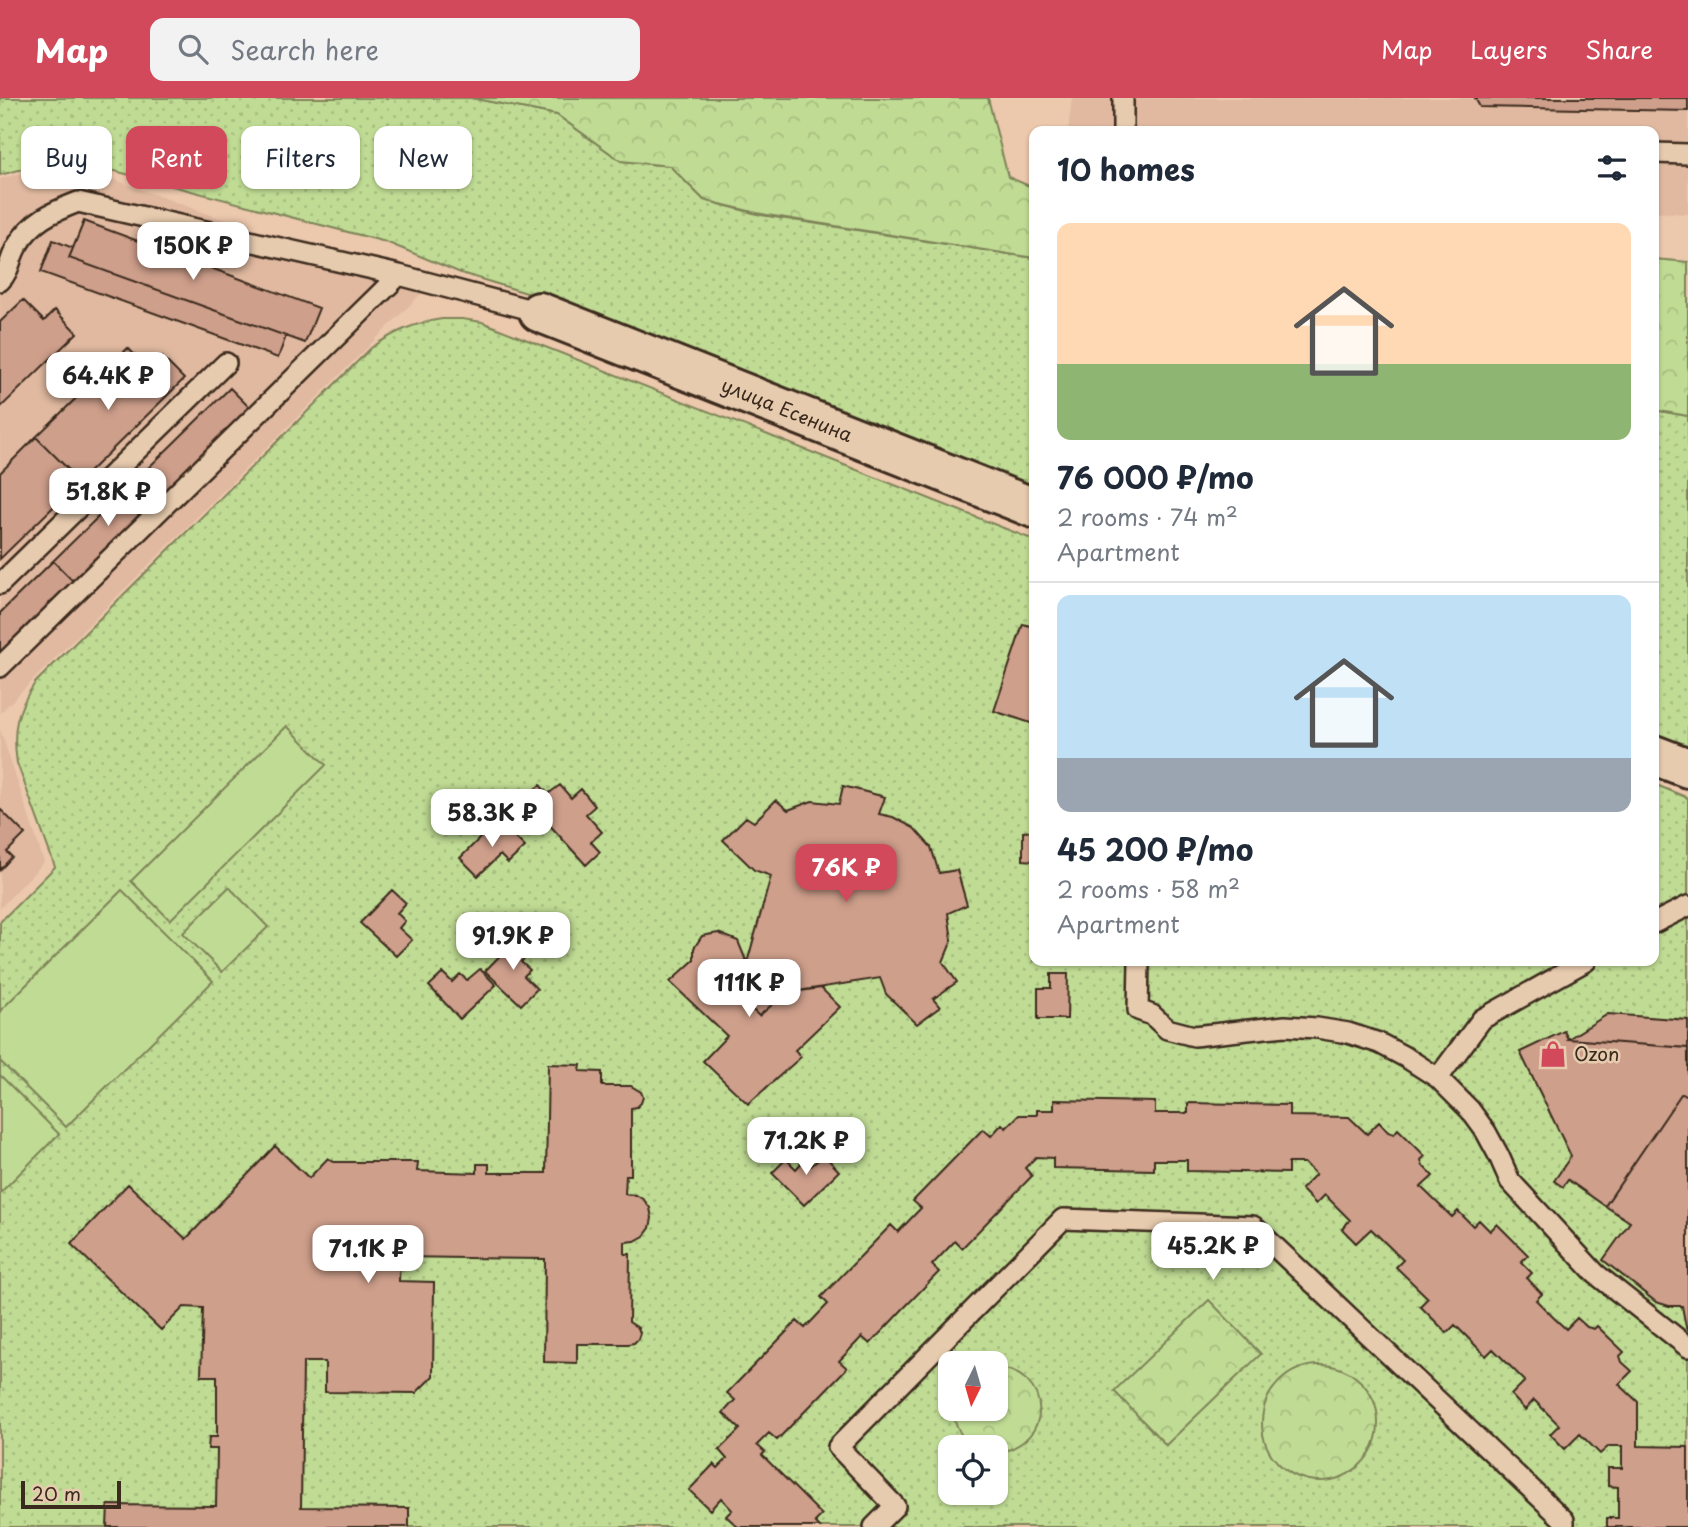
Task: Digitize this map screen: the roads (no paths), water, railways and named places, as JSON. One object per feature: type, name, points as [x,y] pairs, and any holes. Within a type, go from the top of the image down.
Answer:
[{"type":"street","name":"улица Есенина","points":[[539,312],[1029,506]]},
{"type":"street","points":[[1659,757],[1688,768]]},
{"type":"lane","points":[[1123,98],[1123,126]]},
{"type":"lane","points":[[1659,153],[1688,154]]},
{"type":"lane","points":[[0,281],[6,275],[16,247],[30,228],[50,213],[78,202],[399,275],[539,312]]},
{"type":"lane","points":[[0,667],[399,275]]},
{"type":"lane","points":[[0,584],[226,363]]},
{"type":"lane","points":[[1659,920],[1688,906]]},
{"type":"lane","points":[[1139,966],[1138,1010],[1152,1015],[1167,1029],[1194,1036],[1285,1026],[1348,1033],[1407,1058],[1438,1078],[1486,1132],[1510,1181],[1596,1274],[1688,1348]]},
{"type":"lane","points":[[1438,1078],[1482,1019],[1577,966]]},
{"type":"lane","points":[[874,1527],[895,1507],[838,1447],[1063,1219],[1253,1226],[1564,1520],[1564,1527]]},
{"type":"place","name":"Ozon","points":[[1553,1054]]}]
